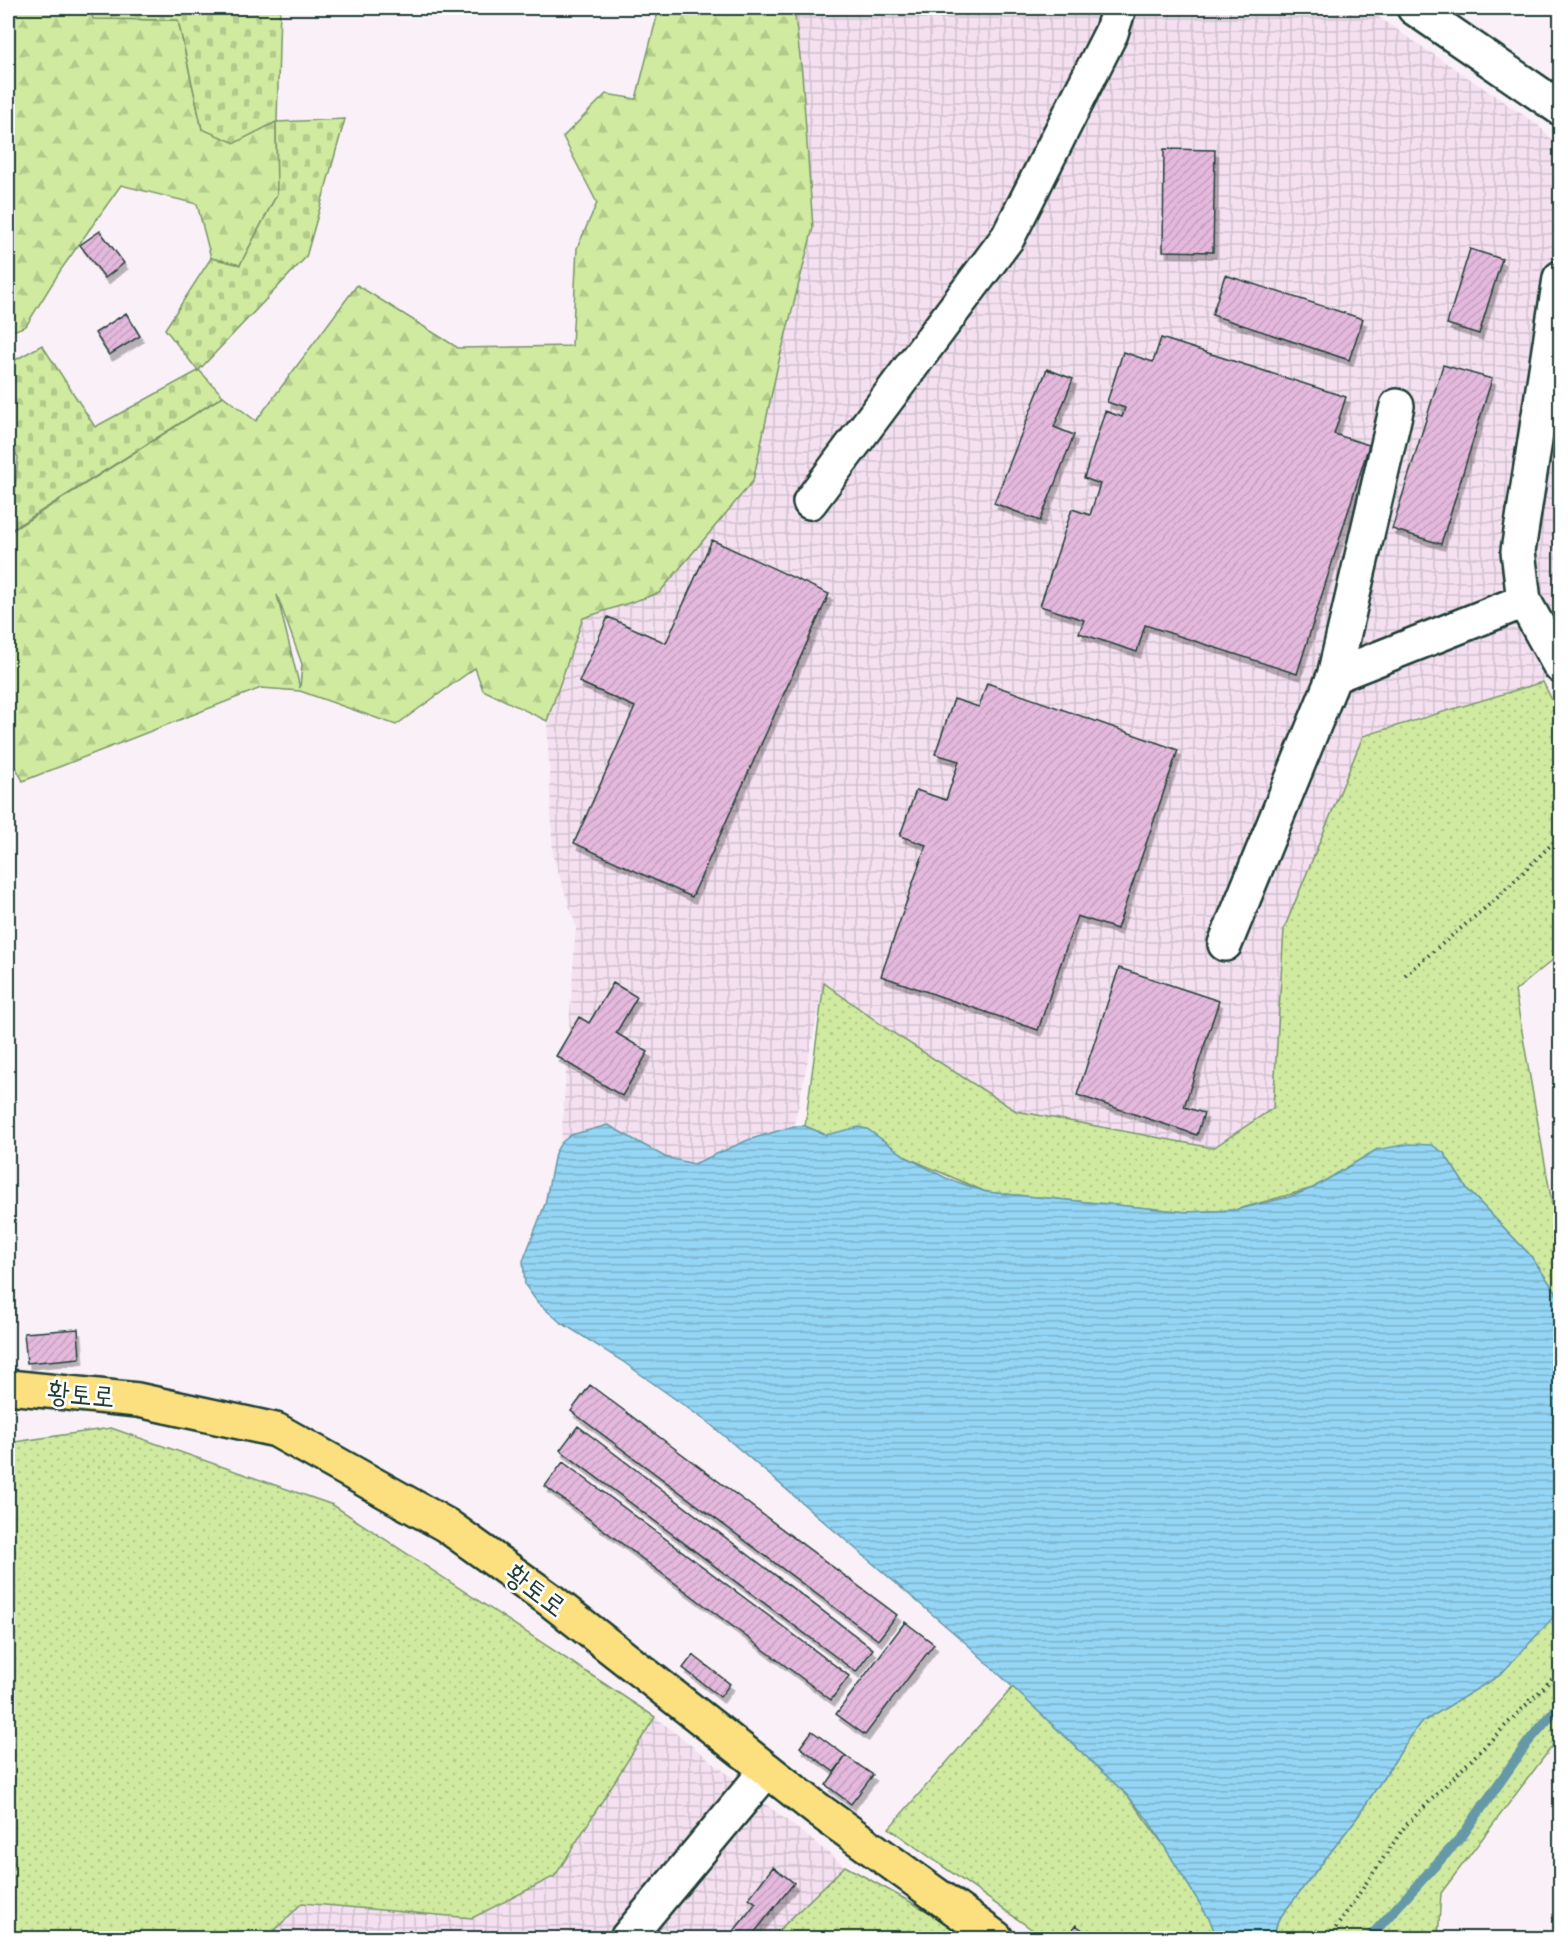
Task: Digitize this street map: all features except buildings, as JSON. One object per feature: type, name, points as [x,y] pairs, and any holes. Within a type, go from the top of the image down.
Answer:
[{"type":"main road","name":"황토로","points":[[8,1388],[138,1400],[276,1430],[446,1525],[549,1599],[817,1809],[996,1938]]},
{"type":"street","points":[[810,502],[1008,237],[1111,33],[1119,8]]},
{"type":"street","points":[[1414,8],[1560,108]]},
{"type":"street","points":[[1560,278],[1518,551],[1524,601],[1560,666]]},
{"type":"street","points":[[1225,944],[1334,676],[1397,406]]},
{"type":"street","points":[[1334,676],[1524,601]]},
{"type":"street","points":[[627,1938],[767,1770]]},
{"type":"path","points":[[1405,975],[1496,899],[1560,836]]},
{"type":"path","points":[[1329,1938],[1406,1826],[1560,1671]]},
{"type":"shaded area","points":[[794,8],[1365,8],[1538,125],[1560,148],[1560,527],[1543,682],[1363,736],[1284,929],[1273,1108],[1213,1148],[1016,1111],[890,1031],[824,983],[794,1126],[748,1140],[694,1164],[665,1157],[608,1125],[571,1135],[561,1143],[576,926],[553,857],[547,721],[583,618],[659,593],[753,481],[777,369],[802,73]]},
{"type":"shaded area","points":[[655,1717],[845,1866],[771,1938],[267,1938],[301,1903],[472,1918],[555,1876]]},
{"type":"green space","points":[[8,8],[90,8],[94,19],[178,20],[202,129],[276,122],[277,194],[240,265],[211,258],[197,204],[121,185],[60,271],[26,326],[8,333]]},
{"type":"green space","points":[[90,8],[280,8],[277,122],[345,119],[306,257],[199,370],[223,396],[11,530],[18,457],[8,443],[8,364],[42,345],[95,427],[198,371],[165,329],[211,258],[240,265],[277,194],[276,122],[235,143],[202,129],[178,20],[93,19]]},
{"type":"green space","points":[[659,8],[794,8],[802,73],[813,228],[777,369],[753,481],[659,593],[583,618],[547,721],[483,690],[475,668],[396,725],[300,691],[261,688],[23,781],[8,753],[8,533],[223,396],[256,421],[357,285],[458,348],[572,346],[577,248],[597,203],[563,137],[606,94],[636,99]],"holes":[[[277,595],[302,664],[300,688]]]},
{"type":"green space","points":[[1543,682],[1560,716],[1560,954],[1515,991],[1552,1204],[1560,1217],[1560,1298],[1530,1255],[1468,1190],[1444,1153],[1376,1150],[1313,1188],[1235,1210],[1187,1212],[986,1192],[908,1158],[867,1129],[826,1135],[805,1126],[824,983],[890,1031],[1016,1111],[1213,1148],[1273,1108],[1284,929],[1363,736]]},
{"type":"green space","points":[[111,1428],[333,1505],[655,1717],[555,1876],[472,1918],[302,1903],[267,1938],[8,1938],[8,1443]]},
{"type":"green space","points":[[1560,1606],[1560,1736],[1441,1893],[1438,1938],[1273,1938],[1278,1920],[1356,1819],[1419,1724],[1500,1675]]},
{"type":"green space","points":[[1013,1687],[1128,1796],[1167,1850],[1210,1920],[1217,1938],[1044,1938],[889,1828]]},
{"type":"green space","points":[[845,1866],[976,1938],[771,1938]]},
{"type":"water","points":[[608,1125],[665,1157],[694,1164],[748,1140],[794,1126],[805,1126],[826,1135],[859,1127],[867,1129],[908,1158],[946,1178],[986,1192],[1187,1212],[1235,1210],[1289,1197],[1313,1188],[1376,1150],[1409,1144],[1432,1145],[1444,1153],[1468,1190],[1530,1255],[1560,1298],[1560,1610],[1500,1675],[1419,1724],[1356,1819],[1278,1920],[1273,1938],[1217,1938],[1210,1920],[1148,1820],[1128,1796],[968,1645],[710,1424],[622,1361],[560,1322],[538,1303],[525,1285],[523,1261],[545,1204],[555,1153],[561,1143],[571,1135]]},
{"type":"waterway","points":[[1369,1938],[1462,1836],[1528,1742],[1560,1705]]}]
